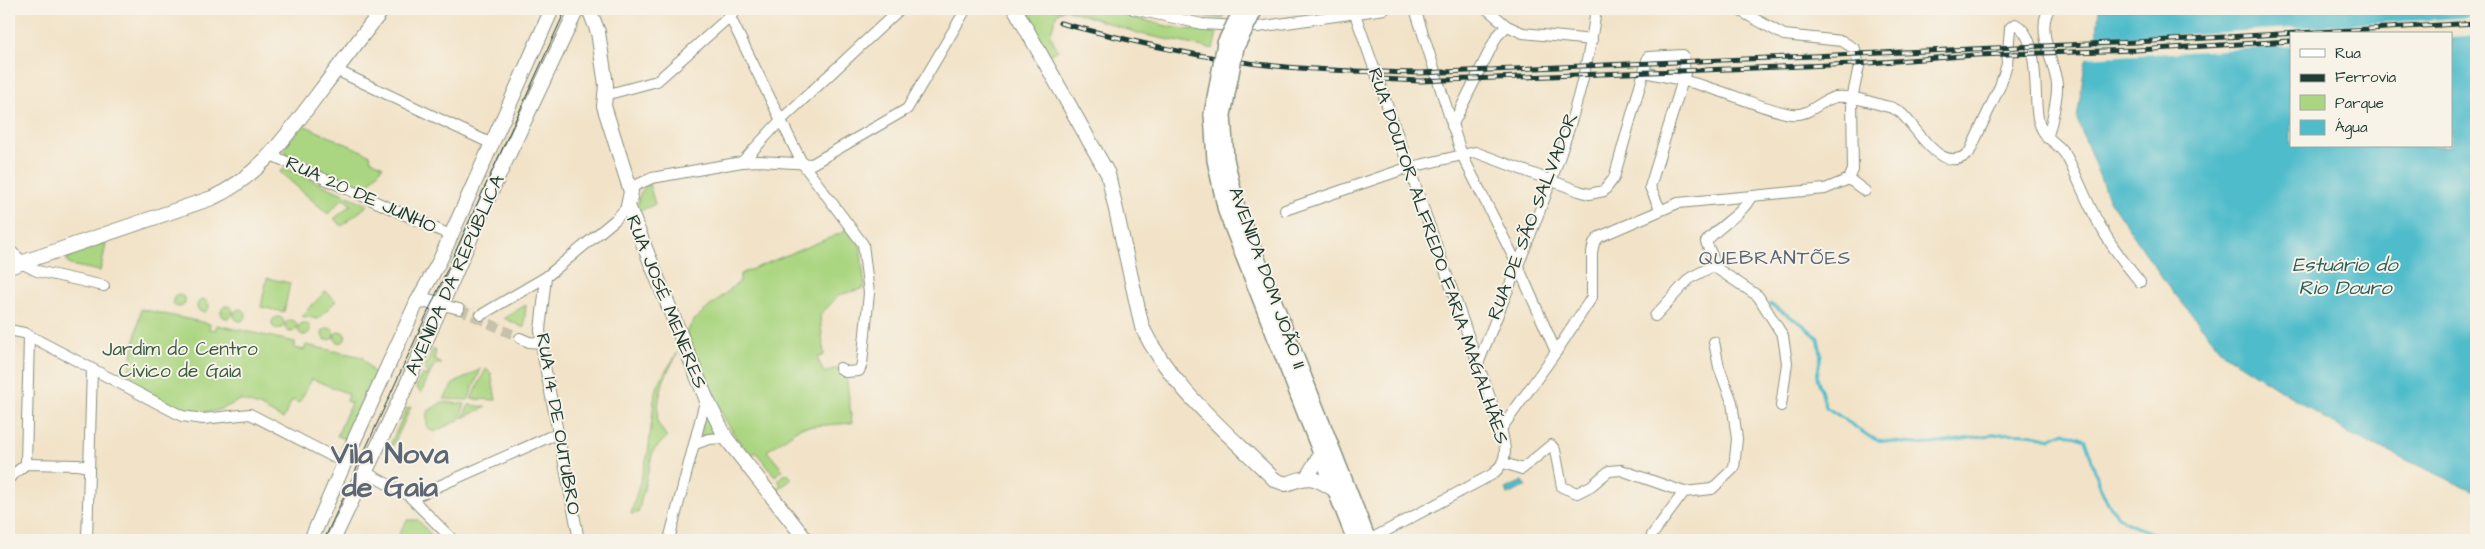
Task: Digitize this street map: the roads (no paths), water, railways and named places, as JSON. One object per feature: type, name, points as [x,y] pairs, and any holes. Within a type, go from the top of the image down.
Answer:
[{"type":"main road","name":"AVENIDA DOM JOÃO II","points":[[1242,9],[1225,43],[1217,114],[1215,160],[1226,211],[1355,540]]},
{"type":"main road","name":"AVENIDA DOM JOÃO II","points":[[1255,9],[1236,47],[1217,114],[1226,159],[1237,208],[1368,540]]},
{"type":"street","points":[[15,265],[212,198],[242,181],[271,155],[383,9]]},
{"type":"street","name":"AVENIDA DA REPÚBLICA","points":[[311,540],[417,302],[492,144],[552,9]]},
{"type":"street","name":"AVENIDA DA REPÚBLICA","points":[[333,540],[443,305],[488,198],[577,9]]},
{"type":"street","points":[[481,315],[546,278],[615,220],[628,206],[632,196],[604,106],[605,95],[598,32],[589,9]]},
{"type":"street","points":[[605,95],[657,81],[728,13],[738,9]]},
{"type":"street","points":[[742,162],[781,120],[900,9]]},
{"type":"street","points":[[630,188],[652,178],[742,162],[812,164],[907,109],[966,9]]},
{"type":"street","points":[[1015,9],[1108,174],[1142,328],[1152,348],[1200,406],[1275,480],[1286,484],[1307,477],[1316,478],[1336,490]]},
{"type":"street","points":[[1133,9],[1202,24],[1231,27],[1258,27],[1385,9]]},
{"type":"street","points":[[1415,9],[1462,155],[1517,264],[1556,352]]},
{"type":"street","points":[[1487,9],[1507,26],[1523,33],[1592,40]]},
{"type":"street","name":"RUA DE SÃO SALVADOR","points":[[1478,364],[1567,139],[1592,40],[1596,9]]},
{"type":"street","points":[[1501,429],[1592,298],[1594,243],[1599,237],[1660,209],[1678,203],[1825,189],[1848,180],[1853,170],[1852,99],[1859,66],[1857,54],[1851,44],[1842,41],[1791,38],[1737,9]]},
{"type":"street","points":[[2047,138],[2051,126],[2057,86],[2043,25],[2049,9]]},
{"type":"street","points":[[728,13],[802,163],[863,244],[869,293],[862,364],[859,371],[846,372],[840,368]]},
{"type":"street","name":"RUA DOUTOR ALFREDO FARIA MAGALHÃES","points":[[1355,14],[1501,429],[1506,452],[1504,463],[1493,474],[1368,540]]},
{"type":"street","points":[[1644,72],[1706,86],[1790,114],[1806,112],[1826,100],[1836,97],[1894,108],[1934,151],[1948,158],[1963,158],[1969,154],[2000,86],[2007,64],[2010,28],[2015,24],[2023,31],[2035,65],[2038,115],[2047,138],[2065,154],[2101,228],[2118,256],[2140,282]]},
{"type":"street","points":[[1452,126],[1497,36],[1507,26]]},
{"type":"street","points":[[1285,210],[1408,168],[1475,152],[1589,194],[1604,191],[1610,186],[1648,57],[1683,55],[1685,73],[1650,187],[1660,209]]},
{"type":"street","points":[[336,70],[492,144]]},
{"type":"street","name":"RUA 20 DE JUNHO","points":[[271,155],[450,235]]},
{"type":"street","points":[[1848,180],[1865,191]]},
{"type":"street","points":[[1713,266],[1713,258],[1706,242],[1713,233],[1746,206],[1751,197]]},
{"type":"street","name":"RUA JOSÉ MENERES","points":[[628,206],[706,398],[726,438],[806,540]]},
{"type":"street","points":[[9,252],[15,265],[37,272],[104,286]]},
{"type":"street","points":[[1655,316],[1690,278],[1713,266]]},
{"type":"street","points":[[1713,266],[1758,296],[1784,336],[1788,363],[1781,406]]},
{"type":"street","name":"RUA 14 DE OUTUBRO","points":[[546,278],[540,330],[541,343],[578,537]]},
{"type":"street","points":[[417,302],[428,301],[459,309]]},
{"type":"street","points":[[9,330],[29,336],[182,416],[203,419],[250,414],[412,498],[453,540]]},
{"type":"street","points":[[26,464],[29,336]]},
{"type":"street","points":[[520,338],[529,342],[541,343]]},
{"type":"street","points":[[1504,463],[1522,469],[1551,445],[1555,450],[1562,487],[1577,493],[1591,486],[1609,472],[1621,470],[1684,492],[1712,489],[1734,468],[1736,439],[1732,402],[1721,373],[1714,342]]},
{"type":"street","points":[[87,540],[92,369]]},
{"type":"street","points":[[669,540],[706,398]]},
{"type":"street","points":[[412,498],[549,437],[558,435]]},
{"type":"street","points":[[695,444],[709,439],[726,438]]},
{"type":"street","points":[[1307,477],[1321,454]]},
{"type":"street","points":[[9,478],[26,464],[78,465],[88,467]]},
{"type":"street","points":[[1651,540],[1652,535],[1684,492]]},
{"type":"water","name":"Estuário do Rio Douro","points":[[2099,9],[2476,9],[2476,492],[2348,433],[2224,354],[2166,283],[2108,198],[2077,119],[2085,64],[2097,34]],"holes":[[[2457,19],[2467,27],[2458,36],[2449,28]],[[2116,41],[2128,41],[2129,53],[2117,54]]]},
{"type":"water","points":[[1523,481],[1526,486],[1508,495],[1505,489]]},
{"type":"waterway","points":[[1770,304],[1802,324],[1818,338],[1821,354],[1817,377],[1826,407],[1870,437],[1877,440],[1931,444],[2006,434],[2036,435],[2050,439],[2064,432],[2085,440],[2103,493],[2115,512],[2133,526],[2159,536],[2164,540]]},
{"type":"tunnel","points":[[459,309],[476,317],[481,315]]},
{"type":"tunnel","points":[[476,317],[520,338]]},
{"type":"tram line","points":[[324,540],[566,9]]},
{"type":"railway","points":[[1060,23],[1167,49],[1248,63],[1294,68],[1420,73],[2135,42],[2290,33]]},
{"type":"railway","points":[[2314,32],[2476,23]]},
{"type":"railway","points":[[1380,79],[1420,81],[1855,64],[1976,55],[2136,50],[2290,41]]},
{"type":"district","name":"QUEBRANTÕES","points":[[1775,258]]},
{"type":"district","name":"Vila Nova de Gaia","points":[[390,471]]},
{"type":"park label","name":"Jardim do Centro Cívico de Gaia","points":[[180,360]]}]
